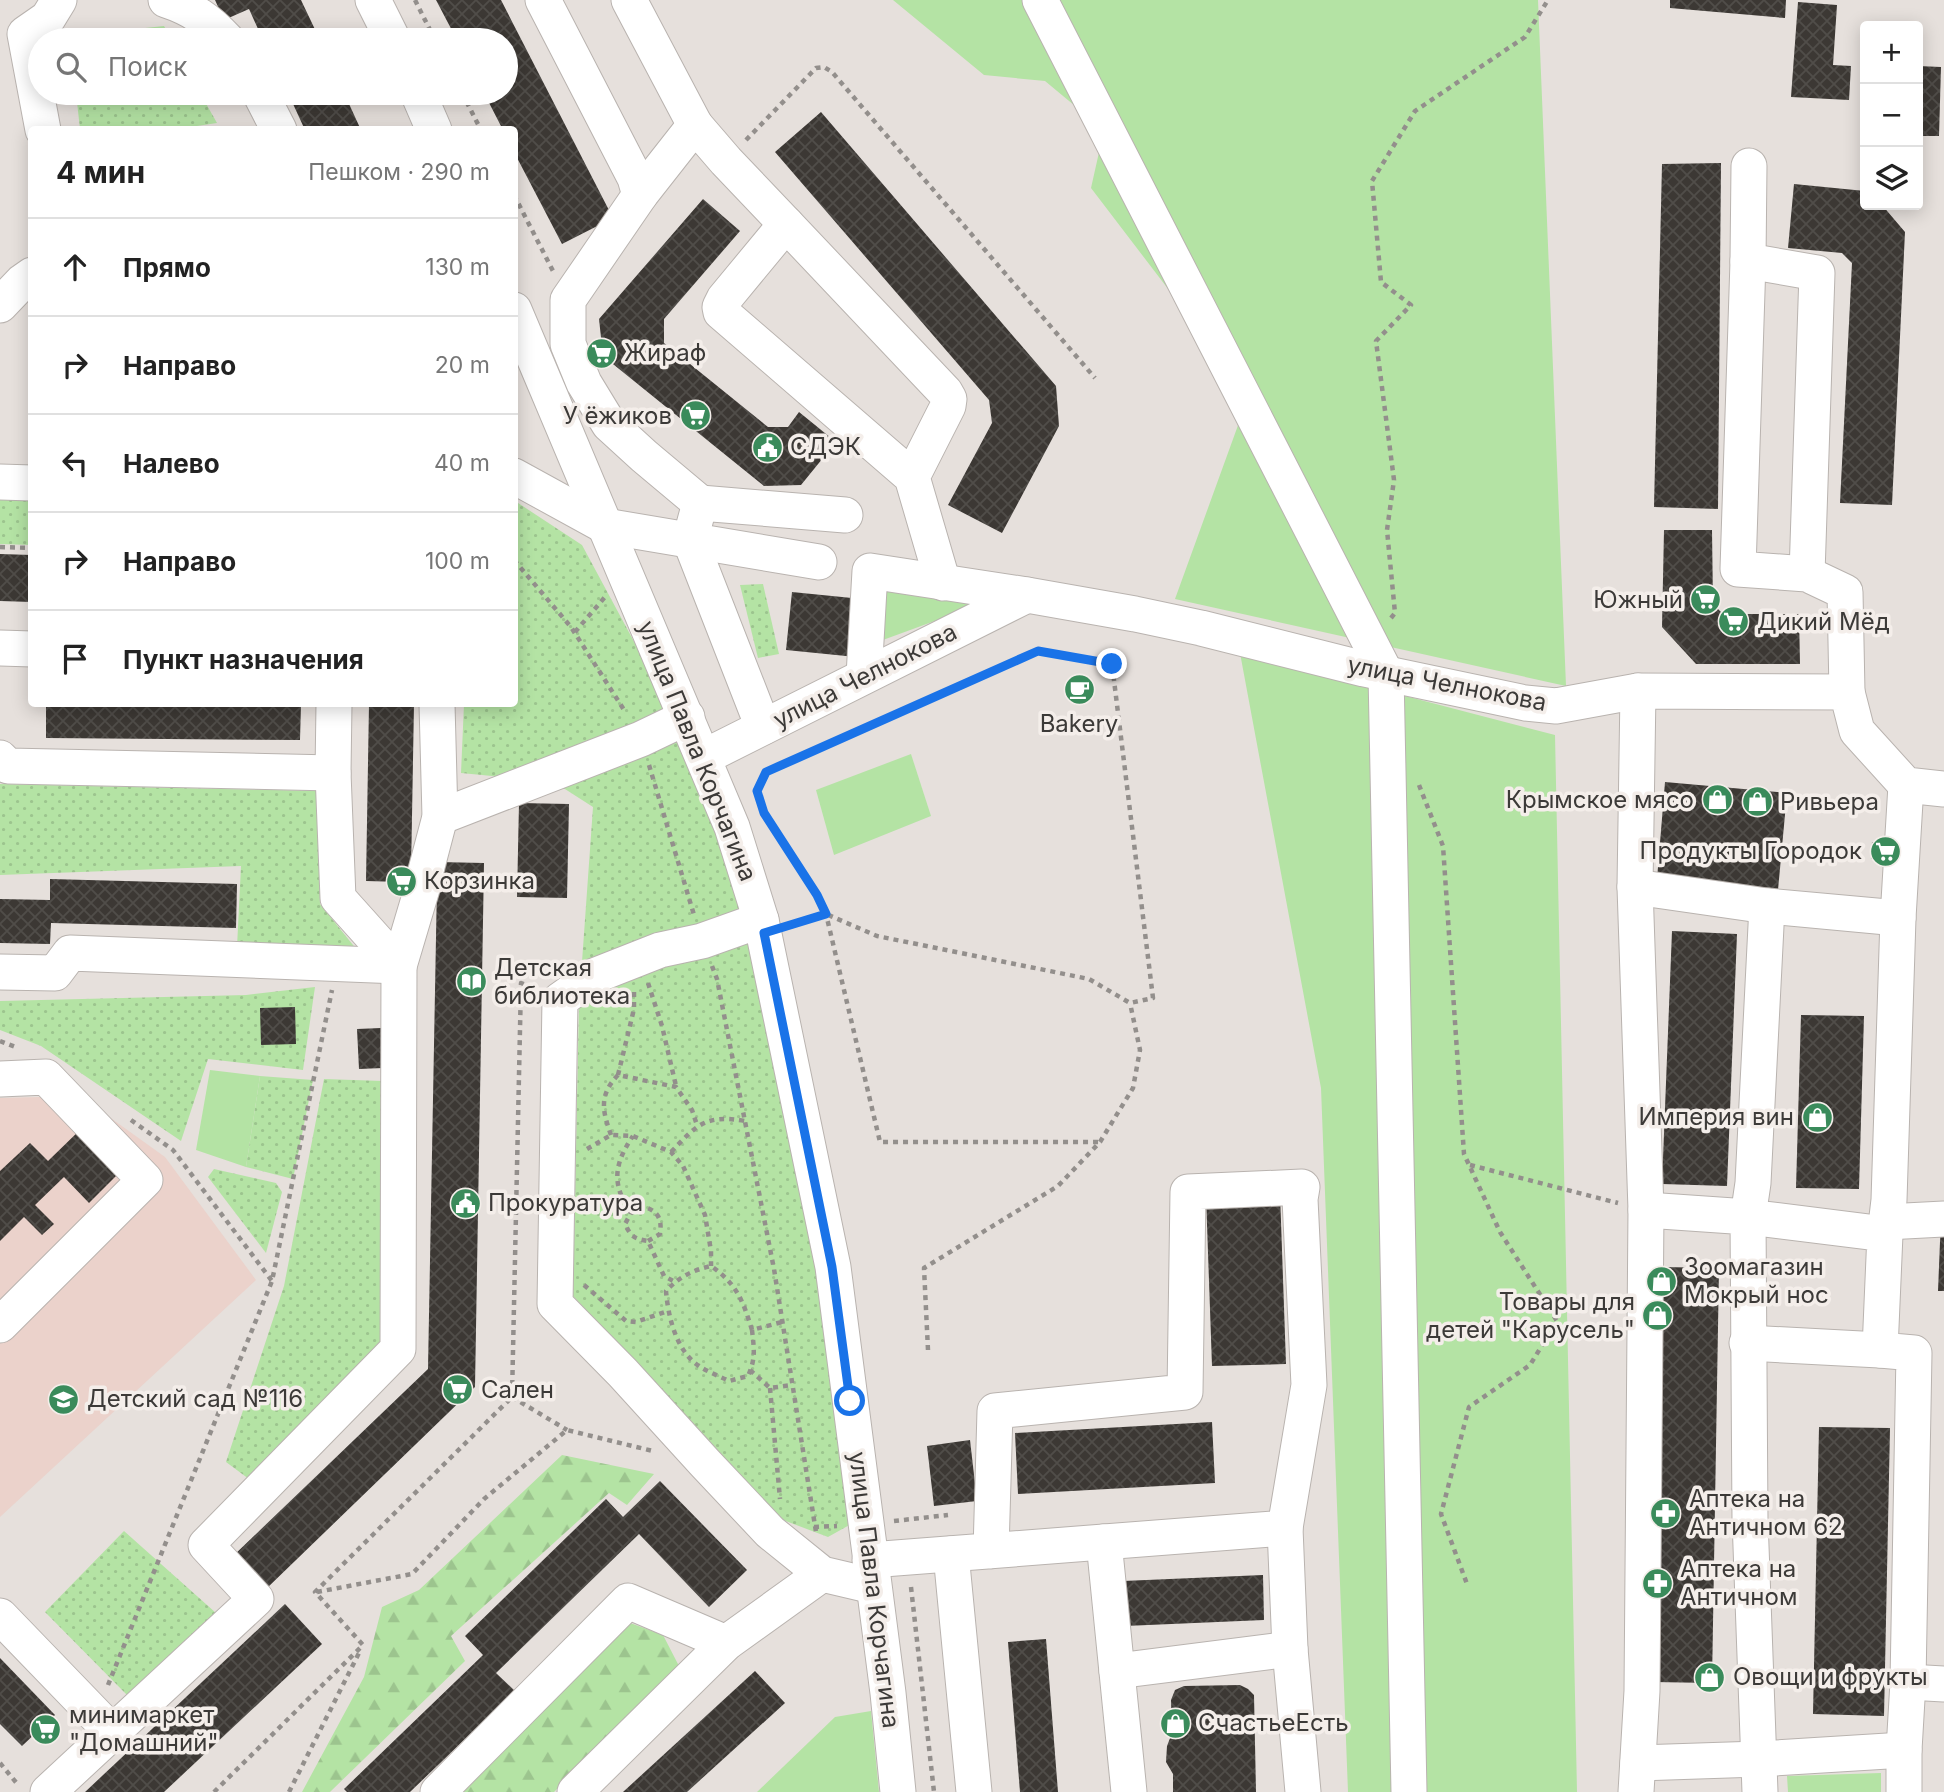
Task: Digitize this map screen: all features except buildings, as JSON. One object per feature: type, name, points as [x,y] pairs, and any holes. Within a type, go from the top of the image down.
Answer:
[{"type":"street","points":[[34,28],[48,18],[60,0]]},
{"type":"street","points":[[166,0],[185,6],[216,28]]},
{"type":"street","points":[[373,0],[387,28]]},
{"type":"street","points":[[543,0],[635,178],[640,195]]},
{"type":"street","points":[[629,0],[695,125],[945,392],[949,399],[948,406],[912,477]]},
{"type":"street","points":[[1040,0],[1386,674],[1409,1792]]},
{"type":"street","points":[[39,105],[42,126]]},
{"type":"street","points":[[266,105],[277,126]]},
{"type":"street","points":[[423,105],[432,126]]},
{"type":"street","points":[[695,125],[640,195],[568,300],[568,344],[584,383],[609,424],[700,503],[845,515]]},
{"type":"street","points":[[1749,166],[1738,569],[1807,574],[1845,592],[1847,692],[1857,731],[1906,785],[1944,789]]},
{"type":"street","points":[[786,224],[724,299],[721,312],[912,477],[943,583]]},
{"type":"street","points":[[1748,261],[1817,273],[1807,574]]},
{"type":"street","points":[[0,304],[28,278]]},
{"type":"street","name":"улица Павла Корчагина","points":[[518,319],[733,827],[763,926],[832,1267],[888,1693],[898,1792]]},
{"type":"street","points":[[518,478],[605,526],[819,562]]},
{"type":"street","points":[[0,482],[28,482]]},
{"type":"street","points":[[700,503],[690,540],[763,727]]},
{"type":"street","name":"улица Челнокова","points":[[864,676],[870,571],[1027,595],[1201,628],[1386,674],[1525,703],[1556,706],[1638,691],[1847,692]]},
{"type":"street","name":"улица Челнокова","points":[[704,758],[1027,595]]},
{"type":"street","points":[[0,649],[28,649]]},
{"type":"street","points":[[1638,691],[1635,887],[1646,1210],[1642,1691],[1637,1778],[1760,1775],[1904,1750]]},
{"type":"street","points":[[334,707],[333,773],[338,898],[399,966]]},
{"type":"street","points":[[48,1792],[104,1724],[256,1599],[206,1545],[398,1349],[399,966],[440,817],[437,707]]},
{"type":"street","points":[[440,817],[641,738],[687,717]]},
{"type":"street","points":[[0,758],[8,766],[333,773]]},
{"type":"street","points":[[1904,1792],[1913,1352],[1885,1228],[1889,1200],[1898,918],[1906,785]]},
{"type":"street","points":[[1635,887],[1767,906],[1898,918]]},
{"type":"street","points":[[1760,1775],[1750,1519],[1748,1217],[1753,1183],[1767,906]]},
{"type":"street","points":[[763,926],[660,950],[594,975],[560,1000],[555,1304],[623,1373],[770,1532],[822,1574]]},
{"type":"street","points":[[0,972],[55,973],[70,953],[399,966]]},
{"type":"street","points":[[0,1079],[46,1077],[145,1180],[0,1325]]},
{"type":"street","points":[[991,1551],[995,1411],[1185,1392],[1188,1192],[1302,1187],[1300,1199],[1309,1385],[1285,1528],[1290,1649],[1303,1792]]},
{"type":"street","points":[[1646,1210],[1885,1228],[1944,1219]]},
{"type":"street","points":[[1747,1343],[1913,1352]]},
{"type":"street","points":[[575,1792],[726,1643],[822,1574],[872,1573],[907,1558],[1285,1528]]},
{"type":"street","points":[[1104,1542],[1129,1792]]},
{"type":"street","points":[[951,1554],[974,1792]]},
{"type":"street","points":[[438,1792],[628,1601],[726,1643]]},
{"type":"street","points":[[0,1616],[104,1724]]},
{"type":"street","points":[[1117,1671],[1290,1649]]},
{"type":"street","points":[[1908,1682],[1944,1684]]},
{"type":"path","points":[[415,0],[429,28]]},
{"type":"path","points":[[1386,624],[1395,613],[1387,530],[1394,480],[1376,341],[1411,304],[1381,282],[1373,181],[1415,111],[1525,37],[1548,0]]},
{"type":"path","points":[[726,160],[816,68],[824,67],[832,72],[1095,378]]},
{"type":"path","points":[[468,105],[479,126]]},
{"type":"path","points":[[518,203],[568,300]]},
{"type":"path","points":[[0,547],[28,548]]},
{"type":"path","points":[[518,565],[571,627],[641,738],[702,941],[717,979],[774,1269],[822,1574]]},
{"type":"path","points":[[763,926],[826,914],[877,936],[1088,979],[1130,1003],[1153,998],[1112,664],[1038,651],[766,772],[757,791],[764,813],[817,895],[826,914],[880,1142],[1100,1142]]},
{"type":"path","points":[[1415,776],[1443,846],[1464,1154],[1500,1232],[1557,1321],[1530,1365],[1469,1407],[1441,1514],[1466,1584]]},
{"type":"path","points":[[104,1724],[272,1281],[337,964]]},
{"type":"path","points":[[641,976],[647,981],[662,1026],[676,1087],[692,1110],[697,1125]]},
{"type":"path","points":[[315,1592],[512,1397],[521,984],[560,1000]]},
{"type":"path","points":[[611,1135],[603,1114],[607,1087],[618,1075],[634,1009],[635,984]]},
{"type":"path","points":[[928,1350],[924,1268],[1058,1186],[1100,1142],[1133,1088],[1140,1050],[1130,1003]]},
{"type":"path","points":[[618,1075],[676,1087]]},
{"type":"path","points":[[671,1152],[697,1125],[724,1117],[745,1121]]},
{"type":"path","points":[[585,1137],[584,1151],[611,1135],[633,1136],[671,1152],[683,1166],[705,1215],[711,1266]]},
{"type":"path","points":[[631,1213],[622,1201],[616,1170],[633,1136]]},
{"type":"path","points":[[1469,1165],[1646,1210]]},
{"type":"path","points":[[645,1207],[660,1217],[660,1234],[648,1241],[634,1239],[625,1224],[631,1213],[645,1207]]},
{"type":"path","points":[[648,1241],[664,1276],[675,1282]]},
{"type":"path","points":[[711,1266],[728,1279],[745,1306],[752,1330],[755,1359],[748,1376],[729,1381],[697,1365],[682,1350],[668,1311],[666,1291],[675,1282],[696,1270],[711,1266]]},
{"type":"path","points":[[583,1284],[626,1321],[636,1322],[668,1311]]},
{"type":"path","points":[[752,1330],[782,1322]]},
{"type":"path","points":[[750,1370],[770,1388],[780,1506]]},
{"type":"path","points":[[770,1388],[792,1385]]},
{"type":"path","points":[[512,1397],[567,1430],[654,1451]]},
{"type":"path","points":[[315,1592],[412,1574],[484,1499],[567,1430]]},
{"type":"path","points":[[865,1524],[948,1515]]},
{"type":"path","points":[[803,1520],[815,1527]]},
{"type":"path","points":[[907,1558],[934,1792]]},
{"type":"path","points":[[315,1592],[363,1645]]},
{"type":"path","points":[[214,1792],[363,1645]]},
{"type":"path","points":[[289,1792],[363,1645]]},
{"type":"path","points":[[0,1763],[24,1792]]},
{"type":"shaded area","name":"Детский сад №116","points":[[80,1096],[165,1157],[256,1280],[0,1517],[0,1098]]},
{"type":"green space","points":[[893,0],[1538,0],[1566,686],[1175,599],[1249,395],[1091,188],[1104,130],[1045,81],[984,75]]},
{"type":"green space","points":[[77,105],[207,105],[217,123],[197,126],[80,126]]},
{"type":"green space","points":[[0,496],[28,496],[28,545],[0,544]]},
{"type":"green space","points":[[518,503],[582,545],[687,740],[744,894],[817,1274],[853,1523],[828,1537],[783,1520],[573,1296],[579,1004],[593,807],[554,782],[461,773],[464,707],[518,707]]},
{"type":"green space","points":[[763,584],[779,654],[758,658],[740,585]]},
{"type":"green space","points":[[875,589],[992,600],[872,644]]},
{"type":"green space","points":[[1240,653],[1555,735],[1577,1792],[1348,1792],[1321,1088]]},
{"type":"green space","points":[[911,754],[931,816],[834,855],[816,790]]},
{"type":"green space","points":[[0,784],[317,791],[320,904],[357,950],[237,947],[241,866],[0,875]]},
{"type":"green space","points":[[315,987],[303,1070],[208,1059],[181,1141],[41,1046],[0,1030],[0,1001],[246,995]]},
{"type":"green space","points":[[210,1070],[260,1076],[246,1167],[196,1150]]},
{"type":"green space","points":[[260,1076],[313,1080],[293,1179],[246,1167]]},
{"type":"green space","points":[[324,1079],[383,1081],[383,1346],[253,1482],[226,1462],[284,1286]]},
{"type":"green space","points":[[214,1169],[276,1183],[282,1192],[266,1253],[208,1177]]},
{"type":"green space","points":[[562,1455],[654,1474],[627,1505],[609,1493],[451,1636],[465,1661],[330,1792],[302,1792],[364,1677],[382,1607],[419,1590]]},
{"type":"green space","points":[[124,1531],[216,1613],[129,1697],[45,1612]]},
{"type":"green space","points":[[622,1620],[663,1635],[680,1668],[554,1792],[463,1792],[478,1761]]},
{"type":"green space","points":[[871,1711],[879,1792],[757,1792],[835,1717]]},
{"type":"green space","points":[[1881,1773],[1881,1792],[1788,1792],[1787,1776]]},
{"type":"place","name":"Жираф","points":[[601,353]]},
{"type":"place","name":"У ёжиков","points":[[695,416]]},
{"type":"place","name":"СДЭК","points":[[767,447]]},
{"type":"place","name":"Южный","points":[[1706,600]]},
{"type":"place","name":"Дикий Мёд","points":[[1734,622]]},
{"type":"place","name":"Bakery","points":[[1079,690]]},
{"type":"place","name":"Крымское мясо","points":[[1717,800]]},
{"type":"place","name":"Ривьера","points":[[1757,802]]},
{"type":"place","name":"Продукты Городок","points":[[1885,851]]},
{"type":"place","name":"Корзинка","points":[[401,881]]},
{"type":"place","name":"Детская библиотека","points":[[471,982]]},
{"type":"place","name":"Империя вин","points":[[1817,1117]]},
{"type":"place","name":"Прокуратура","points":[[465,1203]]},
{"type":"place","name":"Зоомагазин Мокрый нос","points":[[1661,1281]]},
{"type":"place","name":"Товары для детей \"Карусель\"","points":[[1658,1316]]},
{"type":"place","name":"Сален","points":[[458,1390]]},
{"type":"place","name":"Детский сад №116","points":[[64,1399]]},
{"type":"place","name":"Аптека на Античном 62","points":[[1666,1513]]},
{"type":"place","name":"Аптека на Античном","points":[[1657,1583]]},
{"type":"place","name":"Овощи и фрукты","points":[[1710,1677]]},
{"type":"place","name":"СчастьеЕсть","points":[[1175,1723]]},
{"type":"place","name":"минимаркет \"Домашний\"","points":[[46,1729]]},
{"type":"route","points":[[850,1401],[832,1267],[764,933],[826,914],[817,895],[764,813],[757,791],[766,772],[1038,651],[1112,664]]}]
